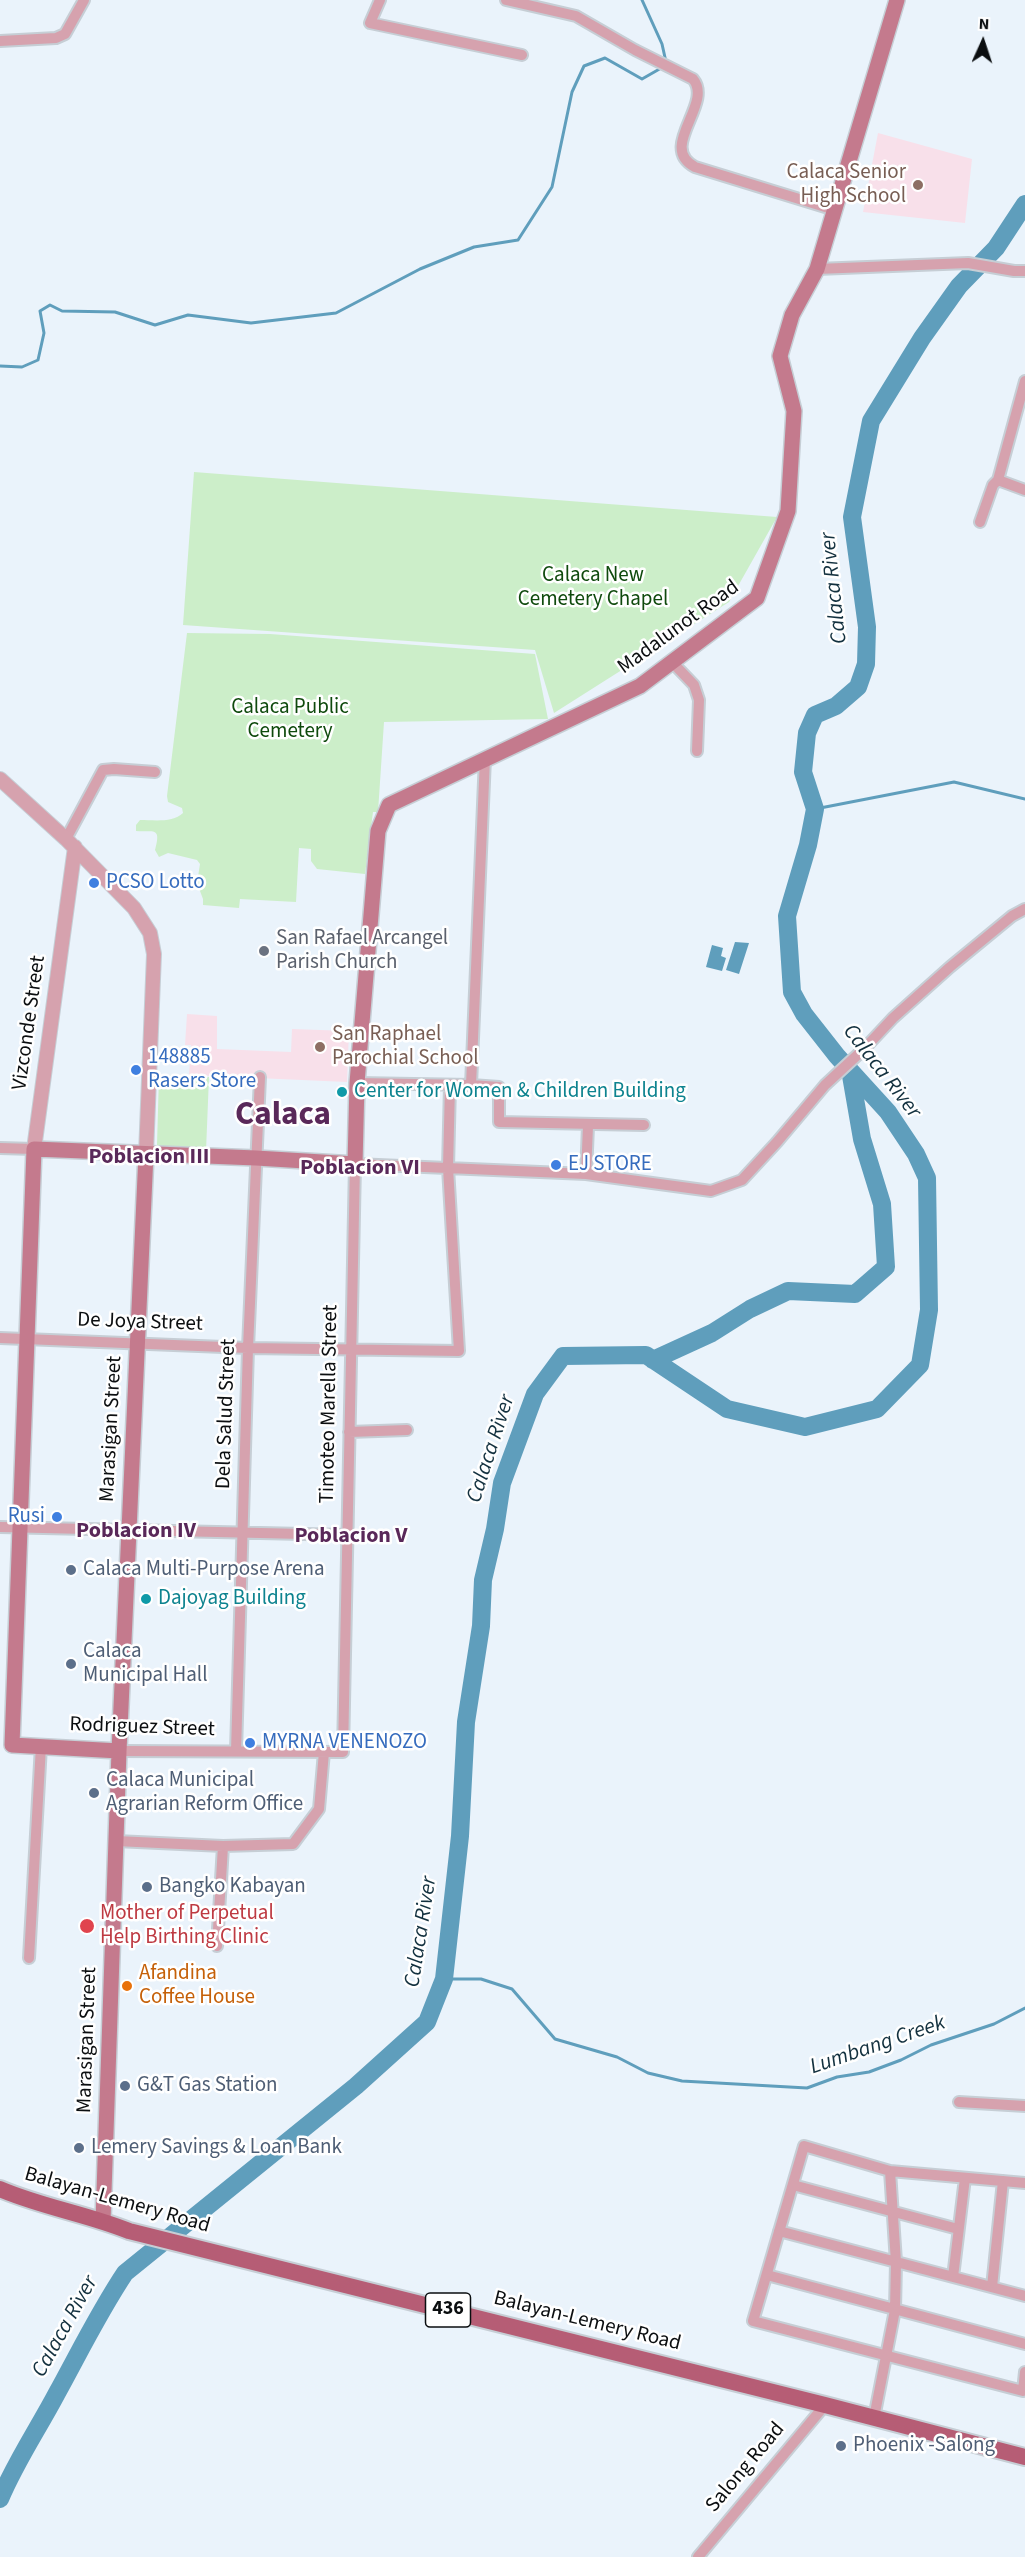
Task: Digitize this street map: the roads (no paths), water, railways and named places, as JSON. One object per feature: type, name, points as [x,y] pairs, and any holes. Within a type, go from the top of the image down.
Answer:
[{"type":"main road","name":"Madalunot Road","points":[[355,1164],[357,1083],[378,831],[388,805],[640,686],[757,598],[789,511],[794,411],[780,356],[792,315],[816,269],[897,0]]},
{"type":"main road","points":[[34,1149],[355,1164]]},
{"type":"main road","name":"Vizconde Street","points":[[6,1746],[21,1526],[34,1149]]},
{"type":"main road","name":"Marasigan Street","points":[[103,2221],[119,1751],[146,1154]]},
{"type":"main road","name":"Rodriguez Street","points":[[6,1746],[119,1751]]},
{"type":"main road","name":"Balayan-Lemery Road","points":[[0,2189],[129,2231],[1025,2457]]},
{"type":"street","points":[[0,41],[56,38],[65,34],[84,0]]},
{"type":"street","points":[[380,0],[370,23],[522,55]]},
{"type":"street","points":[[506,0],[545,4],[576,16],[635,50],[693,79],[698,85],[699,96],[684,132],[681,155],[685,162],[835,210]]},
{"type":"street","points":[[816,269],[968,263],[1019,271]]},
{"type":"street","points":[[980,522],[993,485],[998,480],[1025,381]]},
{"type":"street","points":[[998,480],[1025,490]]},
{"type":"street","points":[[672,662],[694,685],[699,700],[697,751]]},
{"type":"street","points":[[471,1085],[485,758]]},
{"type":"street","points":[[71,843],[103,770],[155,772]]},
{"type":"street","name":"Marasigan Street","points":[[0,779],[71,843],[134,908],[144,921],[152,940],[154,966],[146,1154]]},
{"type":"street","name":"Vizconde Street","points":[[34,1149],[71,843]]},
{"type":"street","points":[[355,1164],[586,1174],[711,1191],[742,1180],[825,1084],[865,1048],[893,1018],[950,967],[1012,916],[1025,909]]},
{"type":"street","name":"Dela Salud Street","points":[[236,1751],[248,1348],[260,1077]]},
{"type":"street","points":[[357,1083],[499,1087],[499,1122],[588,1126],[644,1125]]},
{"type":"street","points":[[448,1168],[450,1085]]},
{"type":"street","points":[[586,1174],[588,1126]]},
{"type":"street","points":[[0,1148],[34,1149]]},
{"type":"street","name":"Timoteo Marella Street","points":[[343,1752],[355,1164]]},
{"type":"street","name":"De Joya Street","points":[[0,1338],[248,1348],[459,1351],[448,1168]]},
{"type":"street","points":[[349,1432],[407,1430]]},
{"type":"street","points":[[0,1527],[347,1534]]},
{"type":"street","points":[[29,1958],[41,1746]]},
{"type":"street","name":"Rodriguez Street","points":[[119,1751],[343,1752]]},
{"type":"street","points":[[116,1841],[223,1846],[293,1844],[319,1809],[324,1752]]},
{"type":"street","points":[[217,1946],[223,1846]]},
{"type":"street","points":[[959,2102],[1025,2106]]},
{"type":"street","points":[[1025,2183],[890,2171],[804,2146],[753,2321],[1023,2391],[1025,2372]]},
{"type":"street","points":[[874,2418],[895,2310],[896,2262],[890,2171]]},
{"type":"street","points":[[953,2277],[965,2178]]},
{"type":"street","points":[[992,2287],[1003,2181]]},
{"type":"street","points":[[793,2185],[958,2229]]},
{"type":"street","points":[[779,2231],[1025,2296]]},
{"type":"street","points":[[766,2275],[1025,2344]]},
{"type":"street","name":"Salong Road","points":[[698,2557],[825,2405]]},
{"type":"water","points":[[735,942],[749,943],[739,974],[726,970]]},
{"type":"water","points":[[712,945],[723,948],[721,956],[726,958],[722,971],[706,967]]},
{"type":"waterway","points":[[642,0],[662,44],[666,62]]},
{"type":"waterway","points":[[0,366],[22,367],[38,360],[44,333],[40,311],[50,305],[62,311],[115,312],[155,325],[188,315],[251,323],[336,313],[420,269],[474,247],[518,240],[552,187],[572,92],[584,66],[605,58],[642,79],[663,67]]},
{"type":"waterway","name":"Calaca River","points":[[0,2499],[20,2458],[125,2273],[356,2086],[427,2022],[444,1979],[460,1836],[466,1722],[481,1626],[483,1580],[495,1529],[502,1483],[535,1394],[563,1356],[646,1355],[727,1409],[805,1427],[877,1409],[920,1365],[929,1310],[927,1178],[916,1154],[888,1112],[837,1056],[804,1014],[792,992],[787,916],[808,845],[815,809],[803,772],[807,733],[815,715],[836,706],[858,687],[866,664],[867,627],[852,517],[871,421],[922,338],[959,286],[996,248],[1025,204]]},
{"type":"waterway","points":[[815,809],[954,782],[1025,799]]},
{"type":"waterway","points":[[653,1360],[712,1333],[750,1309],[788,1291],[855,1294],[886,1267],[882,1204],[862,1139],[850,1070]]},
{"type":"waterway","name":"Lumbang Creek","points":[[444,1979],[481,1979],[512,1989],[555,2039],[617,2057],[648,2073],[682,2081],[807,2088],[837,2077],[869,2072],[931,2045],[994,2024],[1025,2008]]},
{"type":"place","name":"Calaca Senior High School","points":[[918,185]]},
{"type":"place","name":"PCSO Lotto","points":[[94,883]]},
{"type":"place","name":"San Rafael Arcangel Parish Church","points":[[264,951]]},
{"type":"place","name":"San Raphael Parochial School","points":[[320,1047]]},
{"type":"place","name":"148885 Rasers Store","points":[[136,1070]]},
{"type":"place","name":"Center for Women & Children Building","points":[[342,1092]]},
{"type":"place","name":"EJ STORE","points":[[556,1165]]},
{"type":"place","name":"Rusi","points":[[57,1517]]},
{"type":"place","name":"Calaca Multi-Purpose Arena","points":[[71,1570]]},
{"type":"place","name":"Dajoyag Building","points":[[146,1599]]},
{"type":"place","name":"Calaca Municipal Hall","points":[[71,1664]]},
{"type":"place","name":"MYRNA VENENOZO","points":[[250,1743]]},
{"type":"place","name":"Calaca Municipal Agrarian Reform Office","points":[[94,1793]]},
{"type":"place","name":"Bangko Kabayan","points":[[147,1887]]},
{"type":"place","name":"Mother of Perpetual Help Birthing Clinic","points":[[87,1926]]},
{"type":"place","name":"Afandina Coffee House","points":[[127,1986]]},
{"type":"place","name":"G&T Gas Station","points":[[125,2086]]},
{"type":"place","name":"Lemery Savings & Loan Bank","points":[[79,2148]]},
{"type":"place","name":"Phoenix -Salong","points":[[841,2446]]},
{"type":"district","name":"Calaca","points":[[283,1117]]},
{"type":"district","name":"Poblacion III","points":[[149,1158]]},
{"type":"district","name":"Poblacion VI","points":[[360,1169]]},
{"type":"district","name":"Poblacion IV","points":[[136,1532]]},
{"type":"district","name":"Poblacion V","points":[[351,1537]]},
{"type":"park label","name":"Calaca New Cemetery Chapel","points":[[593,588]]},
{"type":"park label","name":"Calaca Public Cemetery","points":[[290,720]]}]
